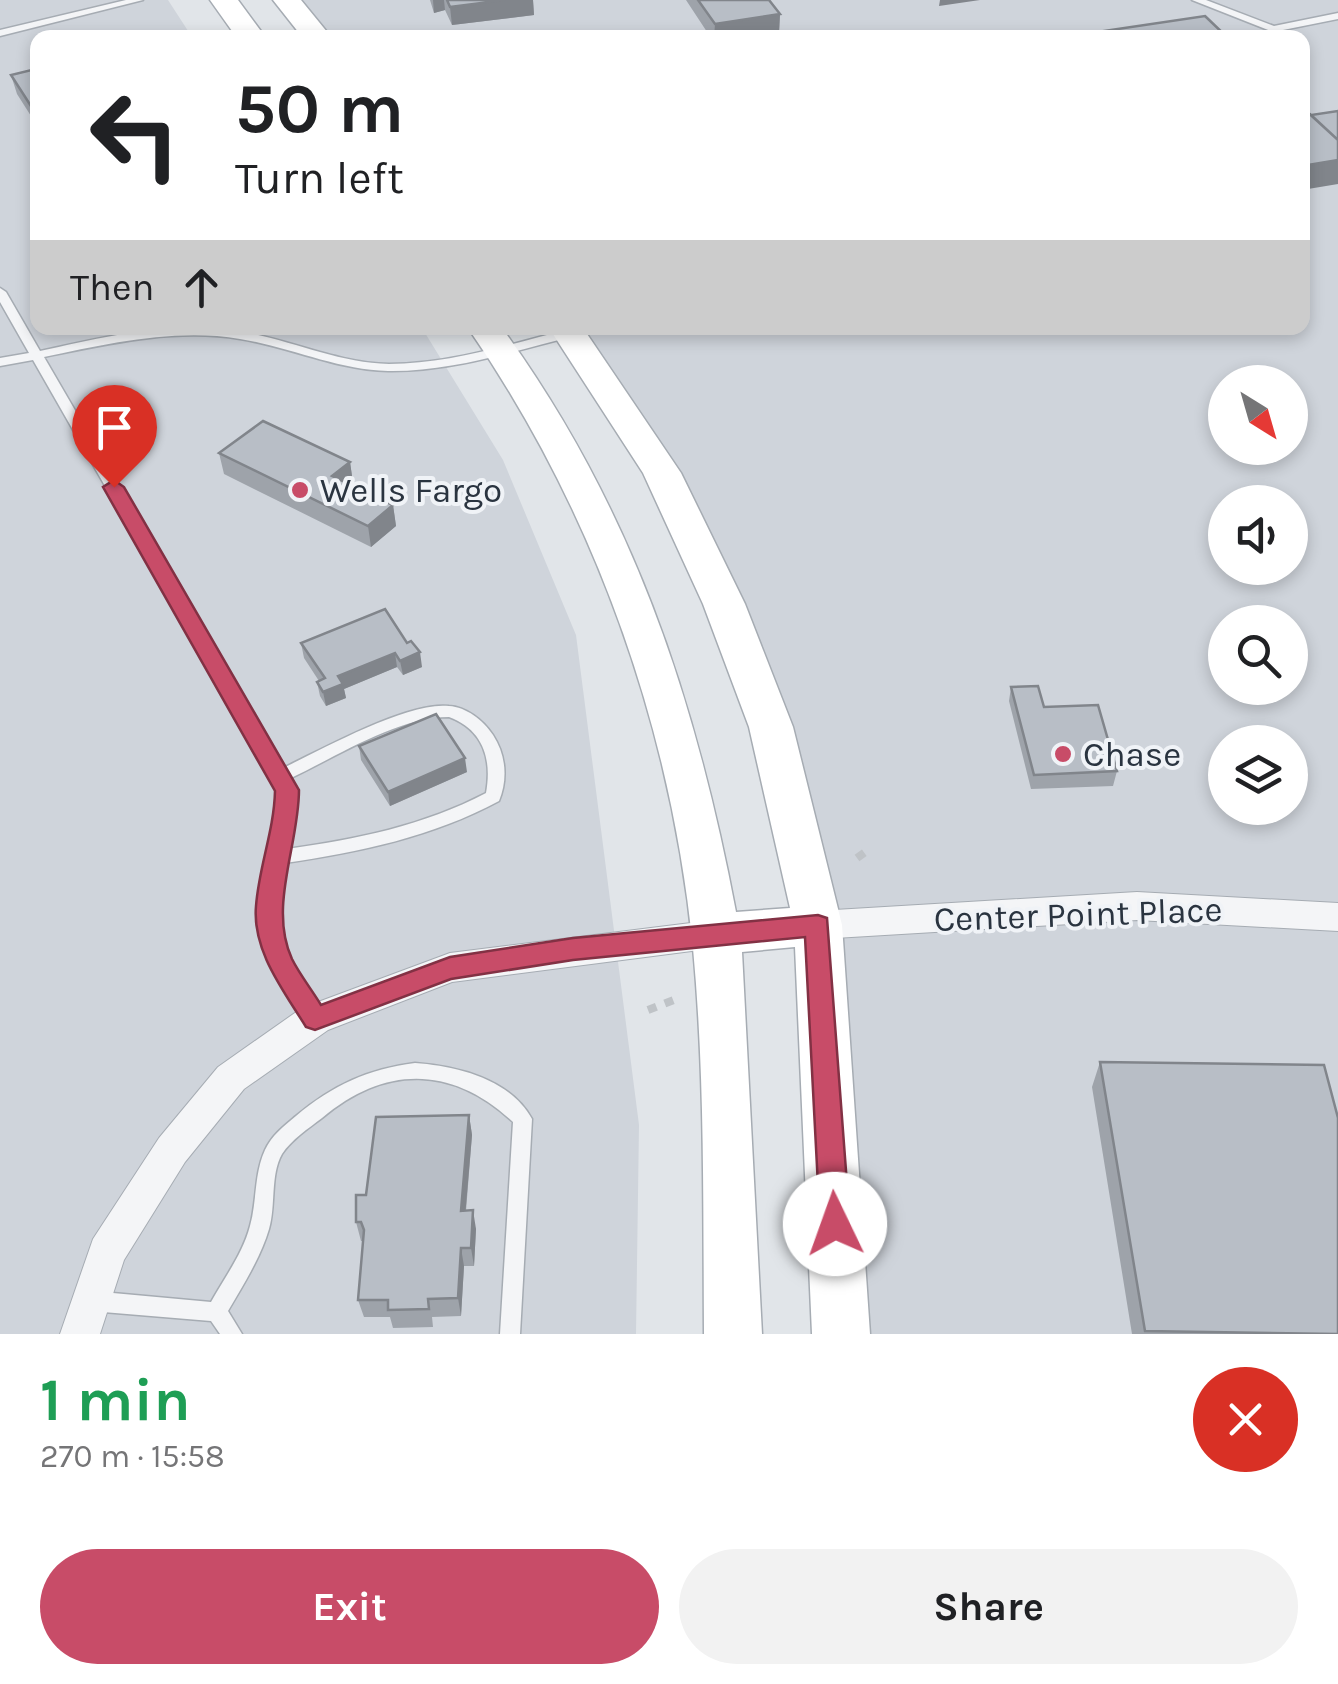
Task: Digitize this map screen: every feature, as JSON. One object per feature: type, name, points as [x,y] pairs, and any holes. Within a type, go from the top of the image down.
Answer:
[{"type":"main road","points":[[224,0],[246,30]]},
{"type":"main road","points":[[287,0],[311,30]]},
{"type":"main road","points":[[571,335],[662,474],[724,604],[771,726],[818,925],[840,1334]]},
{"type":"main road","points":[[493,338],[560,436],[640,620],[676,748],[715,934],[729,1124],[733,1334]]},
{"type":"main road","points":[[715,934],[818,925]]},
{"type":"street","name":"Center Point Place","points":[[818,925],[1198,906],[1338,917]]},
{"type":"street","points":[[86,1318],[107,1252],[172,1150],[231,1078],[315,1019],[450,968],[715,934]]},
{"type":"lane","points":[[0,33],[138,0]]},
{"type":"lane","points":[[1197,0],[1272,29],[1338,16]]},
{"type":"lane","points":[[0,292],[287,790],[287,826],[268,908],[278,959],[315,1019]]},
{"type":"lane","points":[[0,362],[142,335]]},
{"type":"lane","points":[[236,335],[360,365],[398,368],[493,338],[521,335]]},
{"type":"lane","points":[[279,777],[406,722],[445,710],[470,720],[489,740],[499,768],[492,797],[469,811],[382,838],[280,858]]},
{"type":"lane","points":[[216,1312],[258,1232],[273,1152],[315,1110],[354,1086],[429,1067],[469,1080],[508,1101],[523,1119],[510,1334]]},
{"type":"lane","points":[[86,1318],[216,1312]]},
{"type":"lane","points":[[216,1312],[232,1334]]},
{"type":"path","points":[[857,858],[868,850]]},
{"type":"path","points":[[648,1010],[680,998]]},
{"type":"shaded area","points":[[0,0],[168,0],[187,30],[30,30],[30,335],[426,335],[503,460],[576,635],[639,1125],[636,1334],[0,1334]]},
{"type":"shaded area","points":[[287,0],[1338,0],[1338,1334],[840,1334],[818,925],[724,604],[570,335],[1310,335],[1310,30],[311,30]]},
{"type":"building","points":[[447,0],[505,0],[450,7]]},
{"type":"building","points":[[698,0],[769,0],[780,14],[715,24]]},
{"type":"building","points":[[1205,16],[1220,30],[1111,30]]},
{"type":"building","points":[[30,70],[30,105],[11,75]]},
{"type":"building","points":[[1338,111],[1338,140],[1311,115]]},
{"type":"building","points":[[1310,114],[1338,140],[1338,160],[1310,165]]},
{"type":"building","points":[[263,421],[350,462],[332,476],[393,505],[368,526],[219,453]]},
{"type":"building","points":[[385,609],[407,643],[411,641],[420,652],[400,661],[395,653],[338,676],[343,684],[323,692],[317,682],[325,678],[301,643]]},
{"type":"building","name":"Chase","points":[[1038,686],[1044,707],[1098,705],[1117,771],[1034,775],[1011,687]]},
{"type":"building","points":[[436,714],[465,758],[388,792],[359,746]]},
{"type":"building","points":[[1100,1062],[1324,1065],[1338,1118],[1338,1334],[1145,1331]]},
{"type":"building","points":[[469,1115],[461,1211],[473,1210],[471,1248],[461,1248],[458,1298],[428,1299],[429,1309],[388,1310],[388,1300],[358,1300],[364,1230],[361,1222],[356,1222],[356,1195],[366,1195],[376,1117]]},
{"type":"place","name":"Wells Fargo","points":[[300,490]]},
{"type":"place","name":"Chase","points":[[1063,754]]},
{"type":"route","points":[[114,487],[287,790],[287,826],[268,908],[278,959],[315,1019],[450,968],[573,949],[818,925],[835,1224]]}]
